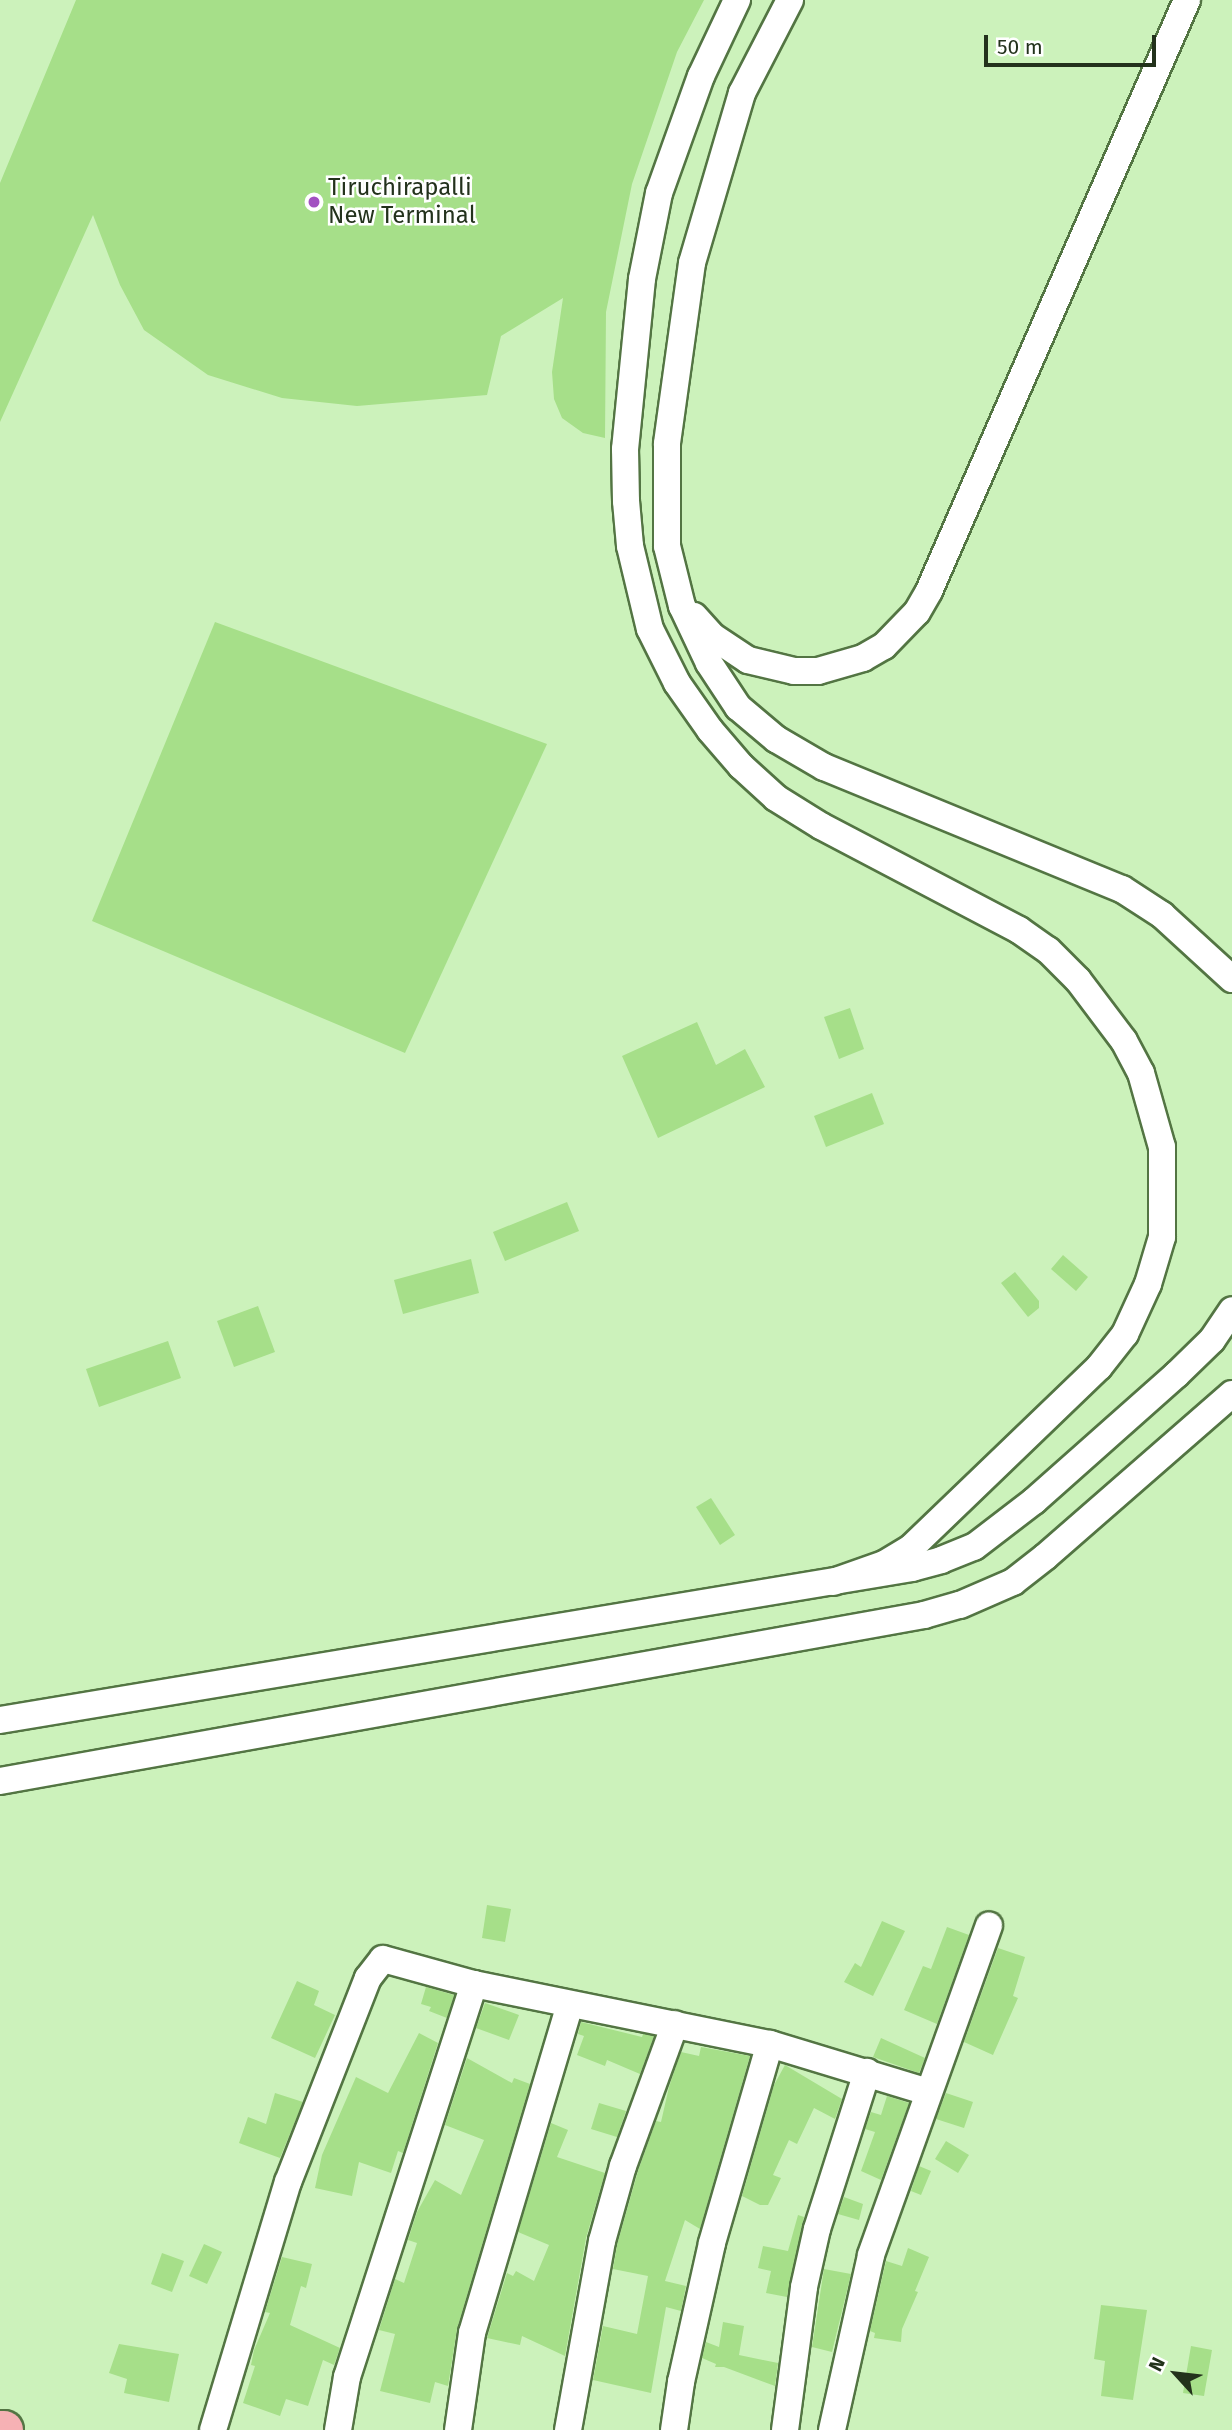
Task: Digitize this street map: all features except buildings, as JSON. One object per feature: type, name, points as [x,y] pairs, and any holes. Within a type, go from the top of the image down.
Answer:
[{"type":"street","points":[[737,0],[701,76],[659,192],[642,279],[625,449],[626,501],[630,546],[650,629],[677,683],[710,730],[741,766],[776,798],[821,825],[1019,930],[1048,950],[1101,1008],[1124,1041],[1141,1073],[1162,1147],[1162,1237],[1148,1284],[1125,1334],[1099,1367],[911,1548],[884,1564],[833,1582]]},
{"type":"street","points":[[790,0],[766,41],[743,93],[692,263],[667,444],[670,562],[682,606],[709,663],[738,707],[776,739],[824,767],[1122,889],[1163,915],[1232,979]]},
{"type":"street","points":[[670,562],[685,602],[712,636],[748,660],[771,667],[818,671],[863,658],[884,646],[917,612],[929,591],[1187,0]]},
{"type":"street","points":[[0,1720],[912,1568],[974,1547],[1026,1508],[1176,1376],[1212,1339],[1232,1310]]},
{"type":"street","points":[[0,1780],[924,1615],[960,1605],[1013,1582],[1232,1394]]},
{"type":"street","points":[[832,2430],[871,2255],[989,1925]]},
{"type":"street","points":[[213,2430],[288,2182],[368,1978],[383,1959],[474,1984],[770,2044],[928,2092]]},
{"type":"street","points":[[338,2430],[348,2376],[474,1984]]},
{"type":"street","points":[[458,2430],[472,2333],[570,2005]]},
{"type":"street","points":[[568,2430],[601,2241],[623,2166],[675,2024]]},
{"type":"street","points":[[674,2430],[681,2382],[712,2243],[770,2044]]},
{"type":"street","points":[[785,2430],[804,2287],[817,2229],[867,2072]]},
{"type":"place","name":"Tiruchirapalli New Terminal","points":[[314,202]]}]
